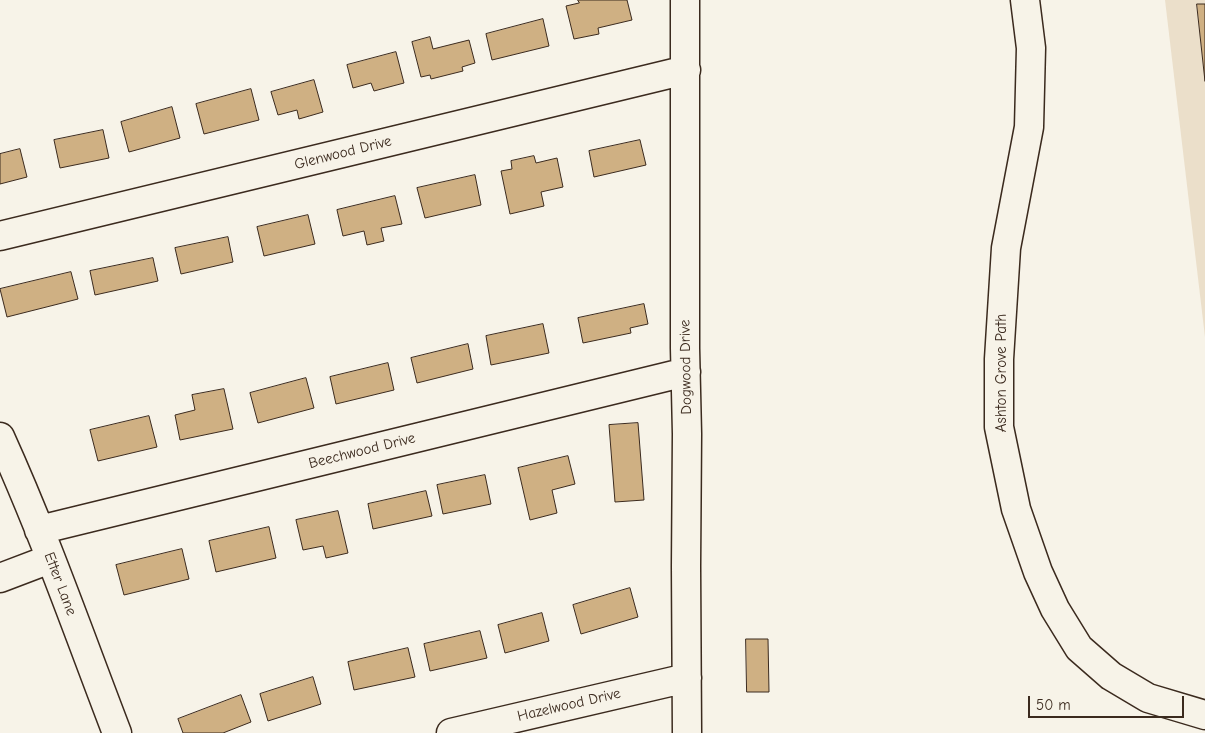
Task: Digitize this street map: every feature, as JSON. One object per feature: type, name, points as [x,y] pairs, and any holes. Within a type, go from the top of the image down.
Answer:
[{"type":"street","name":"Dogwood Drive","points":[[685,0],[687,733]]},
{"type":"street","name":"Ashton Grove Path","points":[[1025,0],[1031,48],[1029,127],[1006,248],[999,359],[1000,427],[1016,509],[1038,572],[1055,608],[1079,648],[1111,676],[1148,698],[1205,714]]},
{"type":"street","name":"Glenwood Drive","points":[[0,236],[686,70]]},
{"type":"street","name":"Beechwood Drive","points":[[39,530],[686,372]]},
{"type":"street","name":"Etter Lane","points":[[0,437],[39,530],[116,733]]},
{"type":"street","points":[[0,578],[50,560]]},
{"type":"street","name":"Hazelwood Drive","points":[[452,733],[687,678]]},
{"type":"shaded area","points":[[1165,0],[1205,0],[1205,337]]},
{"type":"building","points":[[578,0],[627,0],[632,20],[598,28],[599,34],[574,39],[566,6],[579,3]]},
{"type":"building","points":[[1197,4],[1205,4],[1205,81]]},
{"type":"building","points":[[543,19],[549,46],[492,60],[486,34]]},
{"type":"building","points":[[430,37],[433,49],[469,40],[475,63],[462,67],[463,71],[431,79],[430,75],[421,77],[412,42]]},
{"type":"building","points":[[396,52],[404,83],[374,91],[371,83],[353,88],[347,65]]},
{"type":"building","points":[[314,80],[323,112],[299,119],[297,110],[278,115],[271,92]]},
{"type":"building","points":[[251,89],[259,120],[204,134],[196,104]]},
{"type":"building","points":[[172,107],[180,138],[129,152],[121,122]]},
{"type":"building","points":[[103,130],[109,158],[60,168],[54,140]]},
{"type":"building","points":[[640,140],[646,165],[594,177],[589,151]]},
{"type":"building","points":[[20,149],[27,177],[0,184],[0,154]]},
{"type":"building","points":[[534,156],[536,163],[557,158],[563,187],[541,192],[544,206],[510,214],[501,171],[512,169],[511,161]]},
{"type":"building","points":[[475,175],[481,205],[425,218],[417,188]]},
{"type":"building","points":[[395,196],[402,224],[381,228],[384,241],[367,245],[364,231],[343,236],[337,210]]},
{"type":"building","points":[[308,215],[315,244],[264,256],[257,227]]},
{"type":"building","points":[[228,237],[233,262],[181,274],[175,248]]},
{"type":"building","points":[[153,258],[158,281],[95,295],[90,271]]},
{"type":"building","points":[[71,272],[78,299],[7,317],[0,289]]},
{"type":"building","points":[[644,304],[648,324],[630,328],[631,333],[583,343],[578,318]]},
{"type":"building","points":[[543,324],[549,353],[491,365],[486,336]]},
{"type":"building","points":[[468,344],[473,369],[417,383],[411,358]]},
{"type":"building","points":[[388,363],[394,390],[336,404],[330,377]]},
{"type":"building","points":[[306,378],[314,408],[258,423],[250,393]]},
{"type":"building","points":[[224,389],[233,429],[180,440],[175,415],[195,410],[192,395]]},
{"type":"building","points":[[149,416],[157,447],[98,461],[90,430]]},
{"type":"building","points":[[638,423],[644,500],[615,502],[609,425]]},
{"type":"building","points":[[568,456],[575,484],[552,490],[557,513],[530,520],[518,468]]},
{"type":"building","points":[[485,475],[491,504],[443,514],[437,485]]},
{"type":"building","points":[[426,491],[432,516],[373,529],[368,504]]},
{"type":"building","points":[[338,511],[348,553],[326,558],[323,546],[303,550],[296,520]]},
{"type":"building","points":[[269,527],[276,558],[216,572],[209,541]]},
{"type":"building","points":[[182,549],[189,579],[124,595],[116,565]]},
{"type":"building","points":[[630,588],[638,617],[581,634],[573,605]]},
{"type":"building","points":[[542,613],[549,641],[505,653],[498,625]]},
{"type":"building","points":[[480,631],[487,658],[430,671],[424,644]]},
{"type":"building","points":[[746,639],[768,639],[769,692],[747,692]]},
{"type":"building","points":[[408,648],[415,677],[354,690],[348,662]]},
{"type":"building","points":[[313,677],[321,704],[268,721],[260,694]]},
{"type":"building","points":[[241,695],[251,722],[223,733],[183,733],[178,719]]}]
